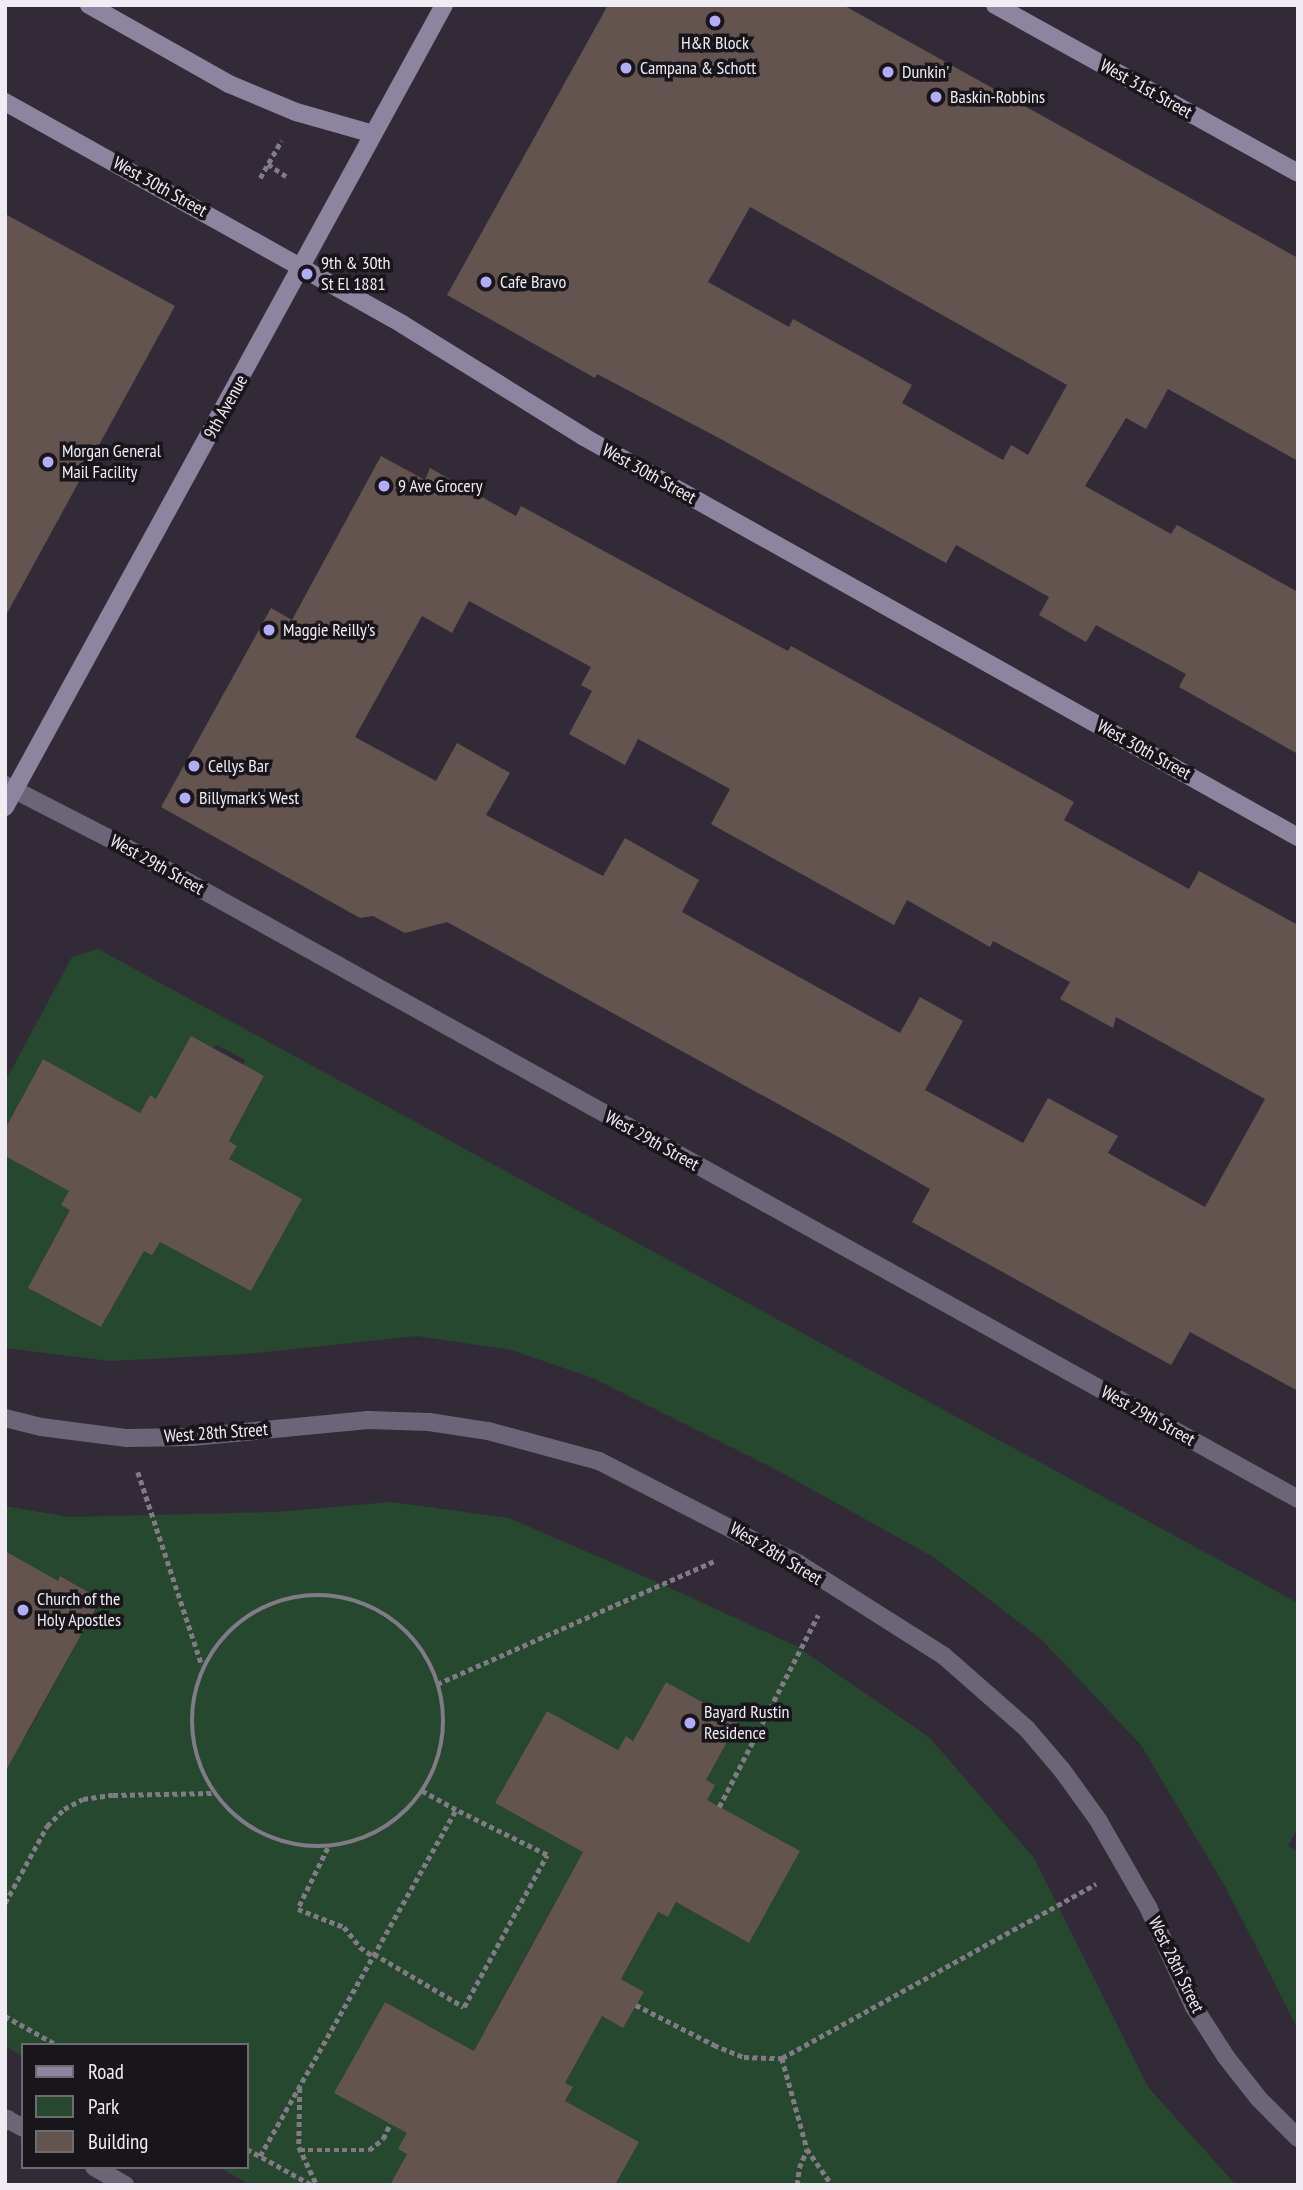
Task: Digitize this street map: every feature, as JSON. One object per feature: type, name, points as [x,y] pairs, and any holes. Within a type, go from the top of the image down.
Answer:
[{"type":"main road","points":[[89,5],[229,84],[296,111],[373,134]]},
{"type":"main road","name":"9th Avenue","points":[[5,807],[10,787],[302,268],[444,5]]},
{"type":"main road","name":"West 31st Street","points":[[995,5],[1298,173]]},
{"type":"main road","name":"West 30th Street","points":[[5,102],[402,324],[584,437],[1298,837]]},
{"type":"street","name":"West 29th Street","points":[[10,787],[130,850],[1298,1499]]},
{"type":"street","name":"West 28th Street","points":[[5,1418],[51,1428],[127,1438],[192,1437],[368,1420],[429,1422],[488,1431],[599,1461],[799,1564],[832,1588],[944,1656],[1018,1721],[1062,1770],[1098,1820],[1126,1868],[1201,2017],[1259,2099],[1298,2138]]},
{"type":"street","points":[[5,2122],[7,2119],[21,2127]]},
{"type":"street","points":[[97,2169],[125,2185]]},
{"type":"path","points":[[260,178],[282,141]]},
{"type":"path","points":[[268,164],[286,176]]},
{"type":"path","points":[[127,1438],[202,1667]]},
{"type":"path","points":[[437,1684],[758,1542]]},
{"type":"path","points":[[719,1807],[832,1588]]},
{"type":"path","points":[[302,1595],[341,1597],[378,1610],[410,1634],[432,1666],[444,1704],[443,1743],[430,1780],[407,1812],[371,1836],[328,1848],[284,1844],[244,1825],[212,1793],[194,1754],[190,1710],[202,1667],[228,1632],[264,1607],[302,1595]]},
{"type":"path","points":[[328,1848],[298,1909],[344,1927],[360,1947],[464,2007],[547,1855],[422,1791]]},
{"type":"path","points":[[5,1903],[47,1826],[64,1809],[83,1799],[113,1795],[212,1793]]},
{"type":"path","points":[[260,2156],[456,1810]]},
{"type":"path","points":[[636,2005],[714,2045],[744,2057],[782,2058],[1126,1868]]},
{"type":"path","points":[[5,2016],[53,2043]]},
{"type":"path","points":[[782,2058],[807,2149],[832,2185]]},
{"type":"path","points":[[300,2086],[297,2119],[300,2150],[314,2185]]},
{"type":"path","points":[[300,2150],[369,2150],[383,2139],[390,2124]]},
{"type":"path","points":[[797,2185],[799,2168],[807,2149]]},
{"type":"path","points":[[248,2150],[314,2185]]},
{"type":"green space","points":[[98,949],[1298,1603],[1298,1828],[1288,1846],[1298,1852],[1298,2029],[1226,1888],[1141,1745],[1042,1640],[935,1558],[775,1469],[593,1378],[511,1350],[417,1336],[246,1354],[110,1361],[5,1348],[5,1156],[69,1191],[70,1210],[29,1288],[101,1327],[144,1251],[160,1242],[251,1291],[301,1199],[229,1159],[237,1146],[229,1141],[264,1077],[243,1065],[245,1060],[217,1045],[156,1099],[149,1096],[140,1113],[43,1059],[5,1129],[5,1082],[72,957]]},
{"type":"green space","points":[[391,1502],[509,1518],[796,1646],[929,1737],[1034,1858],[1148,2087],[1236,2185],[615,2185],[639,2142],[565,2101],[573,2088],[565,2083],[602,2016],[623,2028],[644,1992],[621,1979],[658,1912],[668,1917],[676,1902],[749,1943],[707,1800],[706,1780],[738,1722],[666,1682],[633,1741],[626,1737],[618,1750],[547,1711],[495,1803],[589,1855],[563,1888],[494,2013],[478,2053],[385,2002],[335,2093],[407,2133],[407,2154],[390,2185],[250,2185],[222,2169],[248,2169],[248,2043],[21,2043],[21,2055],[5,2046],[5,1722],[27,1734],[101,1599],[61,1576],[45,1604],[19,1559],[5,1551],[5,1506],[69,1517],[276,1512]]},
{"type":"building","points":[[608,5],[843,5],[1298,258],[1298,461],[1168,389],[1146,429],[1126,418],[1085,486],[1171,534],[1177,525],[1298,592],[1298,754],[1179,687],[1186,674],[1096,625],[1086,642],[1039,615],[1049,597],[956,545],[946,563],[717,437],[597,374],[595,378],[447,295]],"holes":[[[750,207],[1067,385],[1028,455],[1011,445],[1003,460],[902,403],[912,385],[793,319],[789,327],[708,282]]]},
{"type":"building","name":"Morgan General Mail Facility","points":[[5,214],[175,306],[5,617]]},
{"type":"building","points":[[381,456],[425,480],[430,468],[516,516],[521,506],[788,651],[791,646],[1074,802],[1064,820],[1189,889],[1199,871],[1298,925],[1298,1391],[1190,1332],[1171,1365],[912,1222],[930,1189],[842,1139],[447,922],[405,933],[373,916],[360,918],[161,807],[271,608],[292,620]],"holes":[[[469,601],[591,667],[581,685],[592,691],[569,734],[625,765],[638,739],[730,789],[711,824],[894,925],[907,900],[990,947],[993,941],[1070,982],[1060,999],[1113,1028],[1116,1017],[1265,1099],[1205,1207],[1108,1153],[1118,1136],[1048,1098],[1023,1143],[925,1090],[963,1021],[920,997],[900,1033],[682,912],[699,880],[625,838],[603,876],[486,815],[510,773],[457,743],[436,781],[355,737],[422,616],[452,633]]]},
{"type":"building","points":[[191,1036],[264,1076],[229,1141],[237,1146],[229,1159],[302,1199],[251,1291],[160,1242],[152,1255],[144,1251],[101,1327],[28,1288],[70,1210],[61,1205],[69,1191],[5,1156],[5,1129],[43,1059],[140,1113],[150,1095],[156,1099]]},
{"type":"building","points":[[5,1551],[58,1581],[60,1576],[101,1599],[5,1772]]},
{"type":"building","points":[[666,1682],[738,1722],[706,1780],[715,1785],[707,1800],[800,1851],[749,1943],[676,1902],[668,1917],[658,1912],[621,1979],[644,1992],[623,2028],[602,2016],[565,2083],[573,2087],[565,2101],[639,2142],[615,2185],[390,2185],[407,2154],[398,2149],[407,2133],[334,2093],[385,2002],[474,2051],[583,1852],[495,1803],[547,1711],[618,1750],[626,1736],[633,1741]]},
{"type":"place","name":"H&R Block","points":[[715,21]]},
{"type":"place","name":"Campana & Schott","points":[[626,68]]},
{"type":"place","name":"Dunkin'","points":[[888,72]]},
{"type":"place","name":"Baskin-Robbins","points":[[936,97]]},
{"type":"place","name":"9th & 30th St El 1881","points":[[307,274]]},
{"type":"place","name":"Cafe Bravo","points":[[486,282]]},
{"type":"place","name":"Morgan General Mail Facility","points":[[48,462]]},
{"type":"place","name":"9 Ave Grocery","points":[[384,486]]},
{"type":"place","name":"Maggie Reilly's","points":[[269,630]]},
{"type":"place","name":"Cellys Bar","points":[[194,766]]},
{"type":"place","name":"Billymark's West","points":[[185,798]]},
{"type":"place","name":"Church of the Holy Apostles","points":[[23,1610]]},
{"type":"place","name":"Bayard Rustin Residence","points":[[690,1723]]}]
